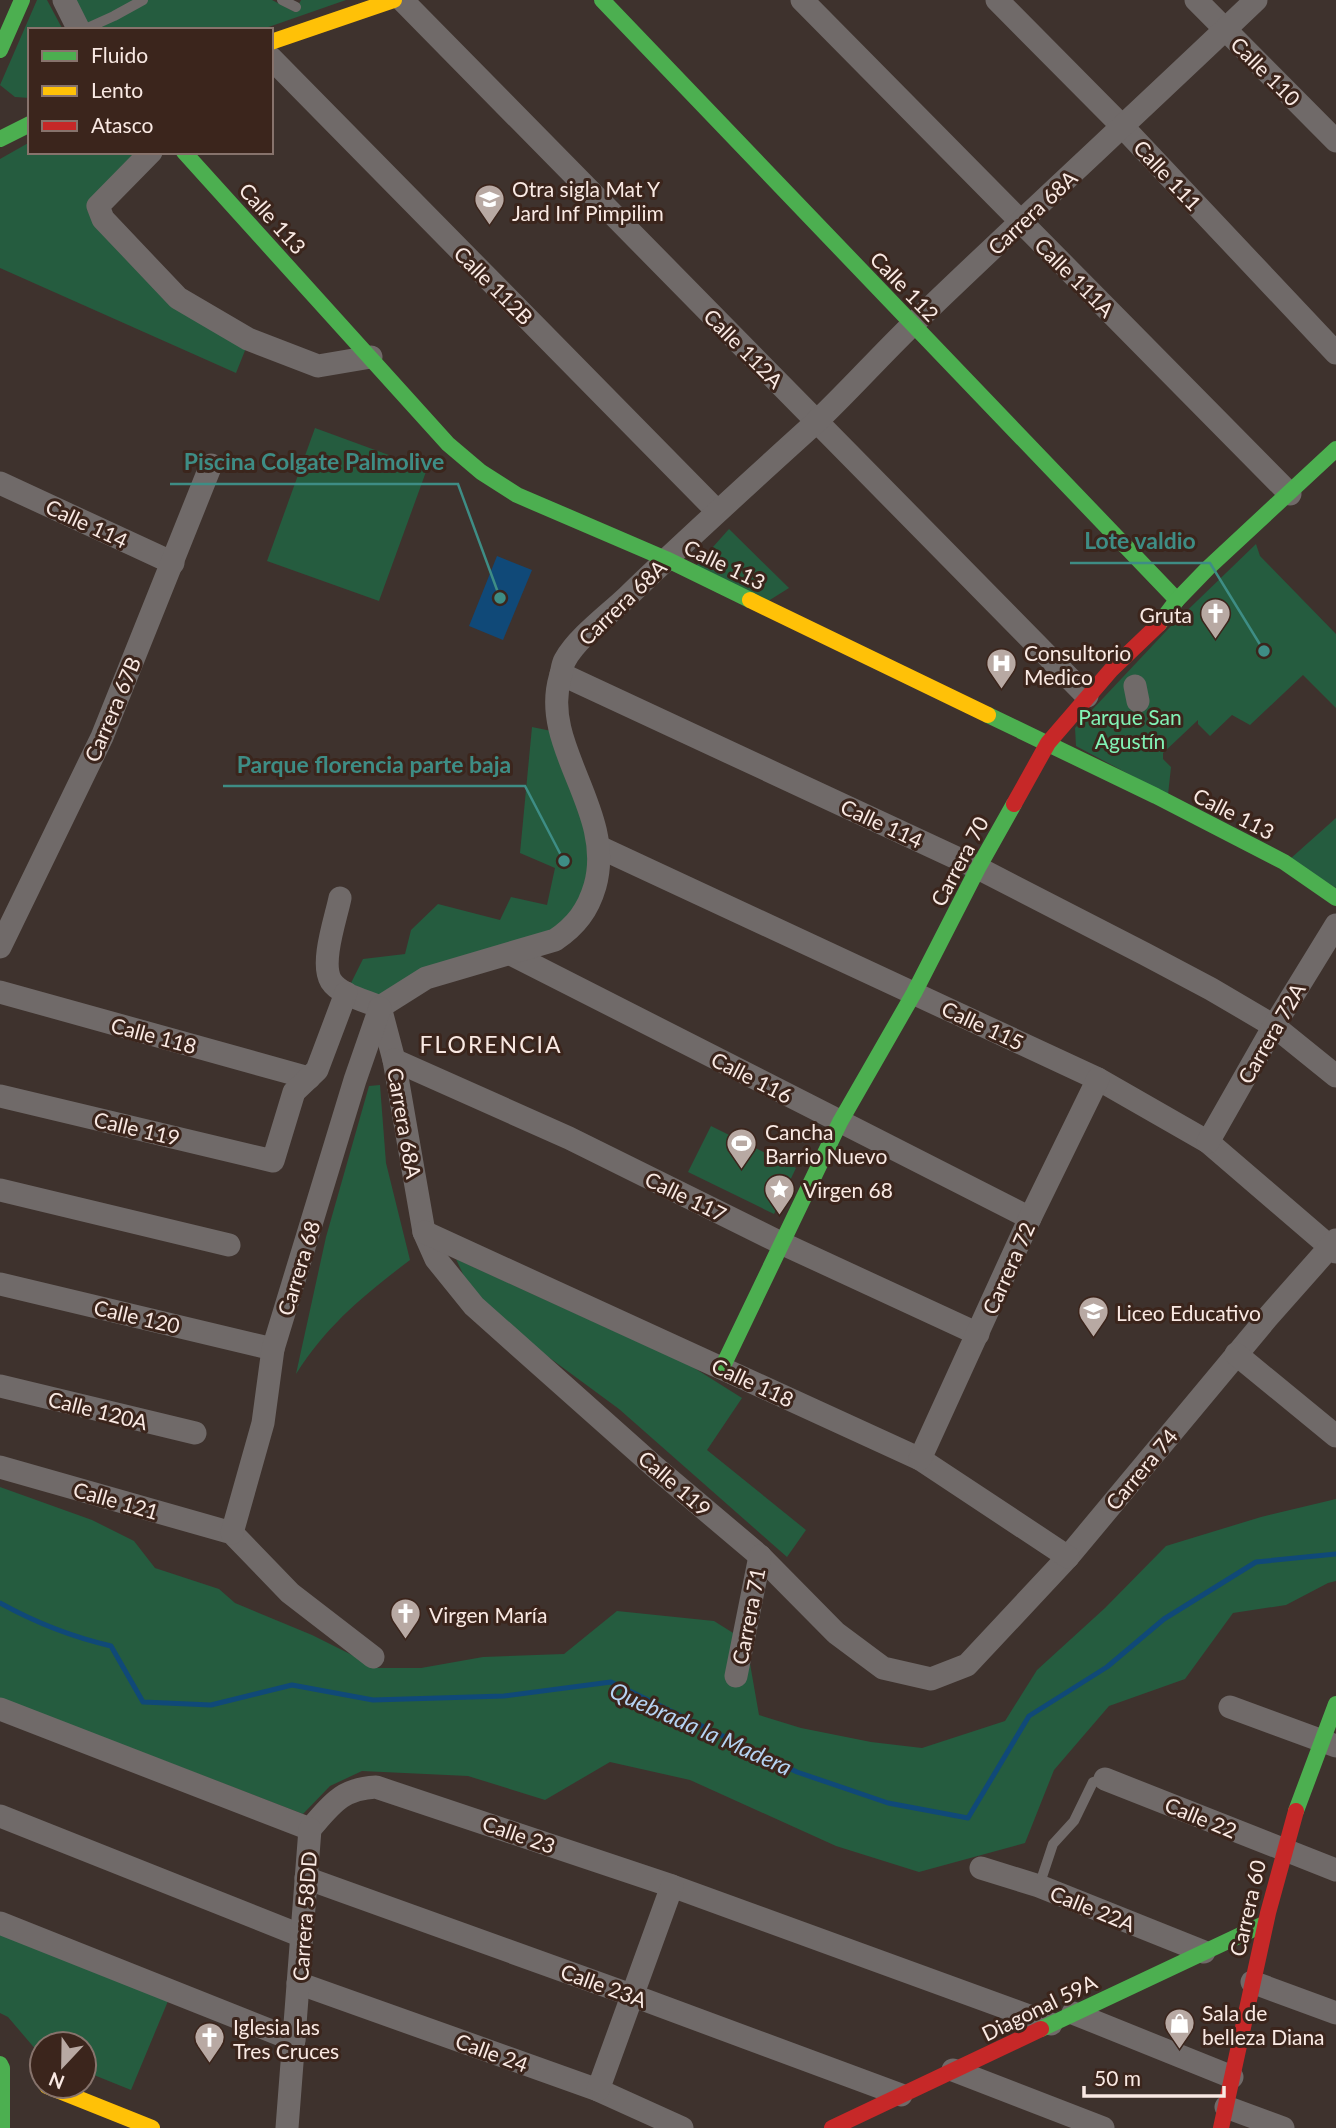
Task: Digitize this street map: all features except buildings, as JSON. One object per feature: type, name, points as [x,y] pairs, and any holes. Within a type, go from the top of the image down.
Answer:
[{"type":"street","points":[[0,50],[22,0]]},
{"type":"street","points":[[64,0],[80,28]]},
{"type":"street","points":[[273,42],[394,0]]},
{"type":"street","name":"Calle 112A","points":[[402,0],[1087,696]]},
{"type":"street","name":"Calle 112","points":[[603,0],[1177,600]]},
{"type":"street","name":"Calle 111A","points":[[802,0],[1290,494]]},
{"type":"street","name":"Calle 111","points":[[997,0],[1122,127],[1336,353]]},
{"type":"street","name":"Calle 110","points":[[1196,0],[1336,141]]},
{"type":"street","name":"Carrera 68A","points":[[436,1259],[424,1232],[394,1060],[380,1007],[426,978],[555,940],[573,928],[590,904],[597,877],[599,847],[587,800],[561,733],[556,711],[556,692],[564,661],[584,638],[666,559],[816,422],[913,324],[1256,0]]},
{"type":"street","name":"Calle 112B","points":[[273,60],[717,512]]},
{"type":"street","points":[[0,121],[25,126]]},
{"type":"street","points":[[0,139],[25,126]]},
{"type":"street","points":[[149,154],[98,206],[103,219],[178,298],[248,339],[318,366],[371,357]]},
{"type":"street","name":"Calle 113","points":[[186,154],[448,444],[481,472],[517,495],[666,559],[1156,796],[1284,862],[1336,898]]},
{"type":"street","name":"Carrera 70","points":[[722,1368],[840,1122],[914,993],[978,868],[1048,743],[1087,696],[1162,621],[1177,600],[1208,568],[1336,449]]},
{"type":"street","name":"Carrera 67B","points":[[0,947],[102,737],[211,465]]},
{"type":"street","name":"Calle 114","points":[[0,483],[173,563]]},
{"type":"street","name":"Calle 114","points":[[561,674],[978,868],[1211,989],[1273,1026],[1336,1076]]},
{"type":"street","name":"Calle 115","points":[[599,847],[1098,1079],[1208,1142],[1334,1246]]},
{"type":"street","points":[[340,898],[327,963],[339,987],[380,1007]]},
{"type":"street","name":"Carrera 72A","points":[[1208,1142],[1273,1026],[1336,925]]},
{"type":"street","name":"Calle 116","points":[[511,954],[1030,1218]]},
{"type":"street","points":[[309,1077],[317,1070],[339,987]]},
{"type":"street","name":"Calle 118","points":[[0,992],[309,1077]]},
{"type":"street","name":"Carrera 68","points":[[232,1533],[263,1423],[273,1349],[380,1007]]},
{"type":"street","name":"Calle 117","points":[[394,1060],[569,1138],[781,1243],[978,1334]]},
{"type":"street","name":"Calle 119","points":[[0,1096],[273,1161],[294,1092],[309,1077]]},
{"type":"street","name":"Carrera 72","points":[[920,1459],[1030,1218],[1098,1079]]},
{"type":"street","points":[[0,1190],[229,1245]]},
{"type":"street","name":"Calle 118","points":[[424,1232],[920,1459],[1068,1557]]},
{"type":"street","name":"Carrera 74","points":[[931,1679],[967,1665],[1068,1557],[1236,1354],[1334,1246]]},
{"type":"street","name":"Calle 119","points":[[436,1259],[474,1306],[656,1468],[760,1556],[836,1633],[883,1668],[931,1679]]},
{"type":"street","name":"Calle 120","points":[[0,1284],[273,1349]]},
{"type":"street","points":[[1236,1354],[1336,1436]]},
{"type":"street","name":"Calle 120A","points":[[0,1386],[195,1433]]},
{"type":"street","name":"Calle 121","points":[[0,1467],[232,1533]]},
{"type":"street","points":[[232,1533],[290,1592],[373,1657]]},
{"type":"street","name":"Carrera 71","points":[[736,1676],[760,1556]]},
{"type":"street","name":"Carrera 60","points":[[1224,2118],[1264,1924],[1283,1850],[1328,1743],[1336,1704]]},
{"type":"street","points":[[1230,1707],[1328,1743]]},
{"type":"street","points":[[0,1709],[310,1829]]},
{"type":"street","name":"Calle 22","points":[[1105,1779],[1336,1870]]},
{"type":"street","name":"Calle 23","points":[[310,1829],[339,1797],[359,1788],[376,1787],[672,1886],[1051,2024]]},
{"type":"street","points":[[0,1816],[302,1936]]},
{"type":"street","name":"Carrera 58DD","points":[[287,2128],[310,1829]]},
{"type":"street","name":"Calle 22A","points":[[981,1868],[1039,1886],[1204,1952]]},
{"type":"street","name":"Calle 23A","points":[[306,1878],[901,2095]]},
{"type":"street","points":[[598,2090],[672,1886]]},
{"type":"street","points":[[0,1923],[293,2040]]},
{"type":"street","name":"Diagonal 59A","points":[[832,2128],[1264,1924]]},
{"type":"street","points":[[1252,1982],[1336,2012]]},
{"type":"street","name":"Calle 24","points":[[299,1983],[598,2090],[682,2128]]},
{"type":"street","points":[[1073,2013],[1232,2077]]},
{"type":"street","points":[[2,2128],[1,2066],[28,2078]]},
{"type":"street","points":[[953,2070],[1103,2128]]},
{"type":"street","points":[[83,2100],[152,2128]]},
{"type":"street","points":[[1224,2118],[1283,2128]]},
{"type":"lane","points":[[86,28],[143,0]]},
{"type":"lane","points":[[282,0],[296,7]]},
{"type":"lane","points":[[1039,1886],[1053,1844],[1074,1822],[1093,1782],[1105,1779]]},
{"type":"green space","points":[[37,0],[47,0],[62,28],[28,28],[28,98],[15,97],[0,85]]},
{"type":"green space","points":[[71,0],[272,0],[295,12],[301,0],[346,0],[266,28],[84,28]]},
{"type":"green space","points":[[28,143],[28,154],[144,154],[87,210],[175,303],[248,343],[236,373],[0,268],[0,159]]},
{"type":"green space","points":[[315,428],[427,469],[379,601],[267,561]]},
{"type":"green space","points":[[729,529],[789,588],[765,603],[696,566]]},
{"type":"green space","name":"Parque San Agustín","points":[[1256,544],[1260,556],[1336,634],[1336,708],[1303,675],[1250,725],[1232,715],[1210,736],[1198,724],[1198,720],[1163,753],[1163,759],[1171,767],[1168,795],[1076,746],[1075,728],[1169,628]]},
{"type":"green space","points":[[532,727],[561,733],[592,851],[587,892],[565,924],[380,1007],[346,993],[363,959],[405,954],[411,930],[438,904],[500,920],[511,897],[547,905],[555,868],[520,853]]},
{"type":"green space","points":[[1336,818],[1336,888],[1290,859]]},
{"type":"green space","points":[[380,1085],[386,1163],[410,1260],[334,1325],[296,1374],[326,1237],[369,1086]]},
{"type":"green space","name":"Cancha Barrio Nuevo","points":[[711,1126],[796,1168],[774,1214],[688,1172]]},
{"type":"green space","points":[[456,1259],[691,1366],[742,1398],[707,1450],[806,1530],[787,1557],[619,1409],[524,1339],[468,1285]]},
{"type":"green space","points":[[0,1487],[92,1520],[134,1541],[155,1568],[219,1589],[235,1603],[312,1635],[378,1668],[421,1668],[483,1657],[564,1654],[617,1611],[714,1621],[746,1641],[759,1715],[801,1728],[871,1742],[922,1748],[1005,1721],[1037,1670],[1105,1608],[1166,1546],[1261,1517],[1336,1499],[1336,1581],[1286,1605],[1233,1613],[1185,1679],[1109,1706],[1054,1770],[1025,1843],[919,1872],[836,1846],[690,1780],[610,1762],[545,1800],[468,1776],[362,1771],[330,1786],[303,1814],[0,1698]]},
{"type":"green space","points":[[0,1933],[168,2001],[131,2090],[98,2077],[98,2030],[28,2030],[28,2040],[8,2017],[0,2013]]},
{"type":"water","points":[[497,556],[532,570],[503,640],[469,626]]},
{"type":"waterway","name":"Quebrada la Madera","points":[[0,1603],[54,1629],[111,1646],[143,1702],[211,1705],[292,1685],[373,1700],[504,1696],[611,1682],[797,1772],[888,1803],[968,1818],[1029,1716],[1107,1667],[1164,1619],[1256,1562],[1336,1554]]},
{"type":"traffic: fast","points":[[0,50],[22,0]]},
{"type":"traffic: fast","points":[[602,0],[1177,600]]},
{"type":"traffic: fast","points":[[0,139],[28,125]]},
{"type":"traffic: fast","points":[[186,154],[448,444],[481,472],[517,495],[666,559],[750,600]]},
{"type":"traffic: fast","points":[[1159,624],[1177,600],[1208,568],[1336,449]]},
{"type":"traffic: fast","points":[[988,715],[1156,796],[1284,862],[1336,898]]},
{"type":"traffic: fast","points":[[722,1368],[840,1122],[914,993],[1014,804]]},
{"type":"traffic: fast","points":[[1296,1811],[1336,1704]]},
{"type":"traffic: fast","points":[[1041,2029],[1264,1924]]},
{"type":"traffic: fast","points":[[0,2064],[2,2128]]},
{"type":"traffic: slow","points":[[273,41],[394,0]]},
{"type":"traffic: slow","points":[[750,600],[988,715]]},
{"type":"traffic: slow","points":[[82,2100],[152,2128]]},
{"type":"traffic: jam","points":[[1014,804],[1048,743],[1111,670],[1159,624]]},
{"type":"traffic: jam","points":[[1221,2128],[1268,1913],[1296,1811]]},
{"type":"traffic: jam","points":[[832,2128],[1041,2029]]},
{"type":"place","name":"Otra sigla Mat Y Jard Inf Pimpilim","points":[[489,227]]},
{"type":"place","name":"Piscina Colgate Palmolive","points":[[500,598]]},
{"type":"place","name":"Gruta","points":[[1215,641]]},
{"type":"place","name":"Lote valdio","points":[[1264,651]]},
{"type":"place","name":"Consultorio Medico","points":[[1001,691]]},
{"type":"place","name":"Parque florencia parte baja","points":[[564,861]]},
{"type":"place","name":"Cancha Barrio Nuevo","points":[[742,1170]]},
{"type":"place","name":"Virgen 68","points":[[780,1216]]},
{"type":"place","name":"Liceo Educativo","points":[[1093,1339]]},
{"type":"place","name":"Virgen María","points":[[406,1641]]},
{"type":"place","name":"Sala de belleza Diana","points":[[1179,2051]]},
{"type":"place","name":"Iglesia las Tres Cruces","points":[[210,2065]]},
{"type":"district","name":"FLORENCIA","points":[[491,1044]]}]
